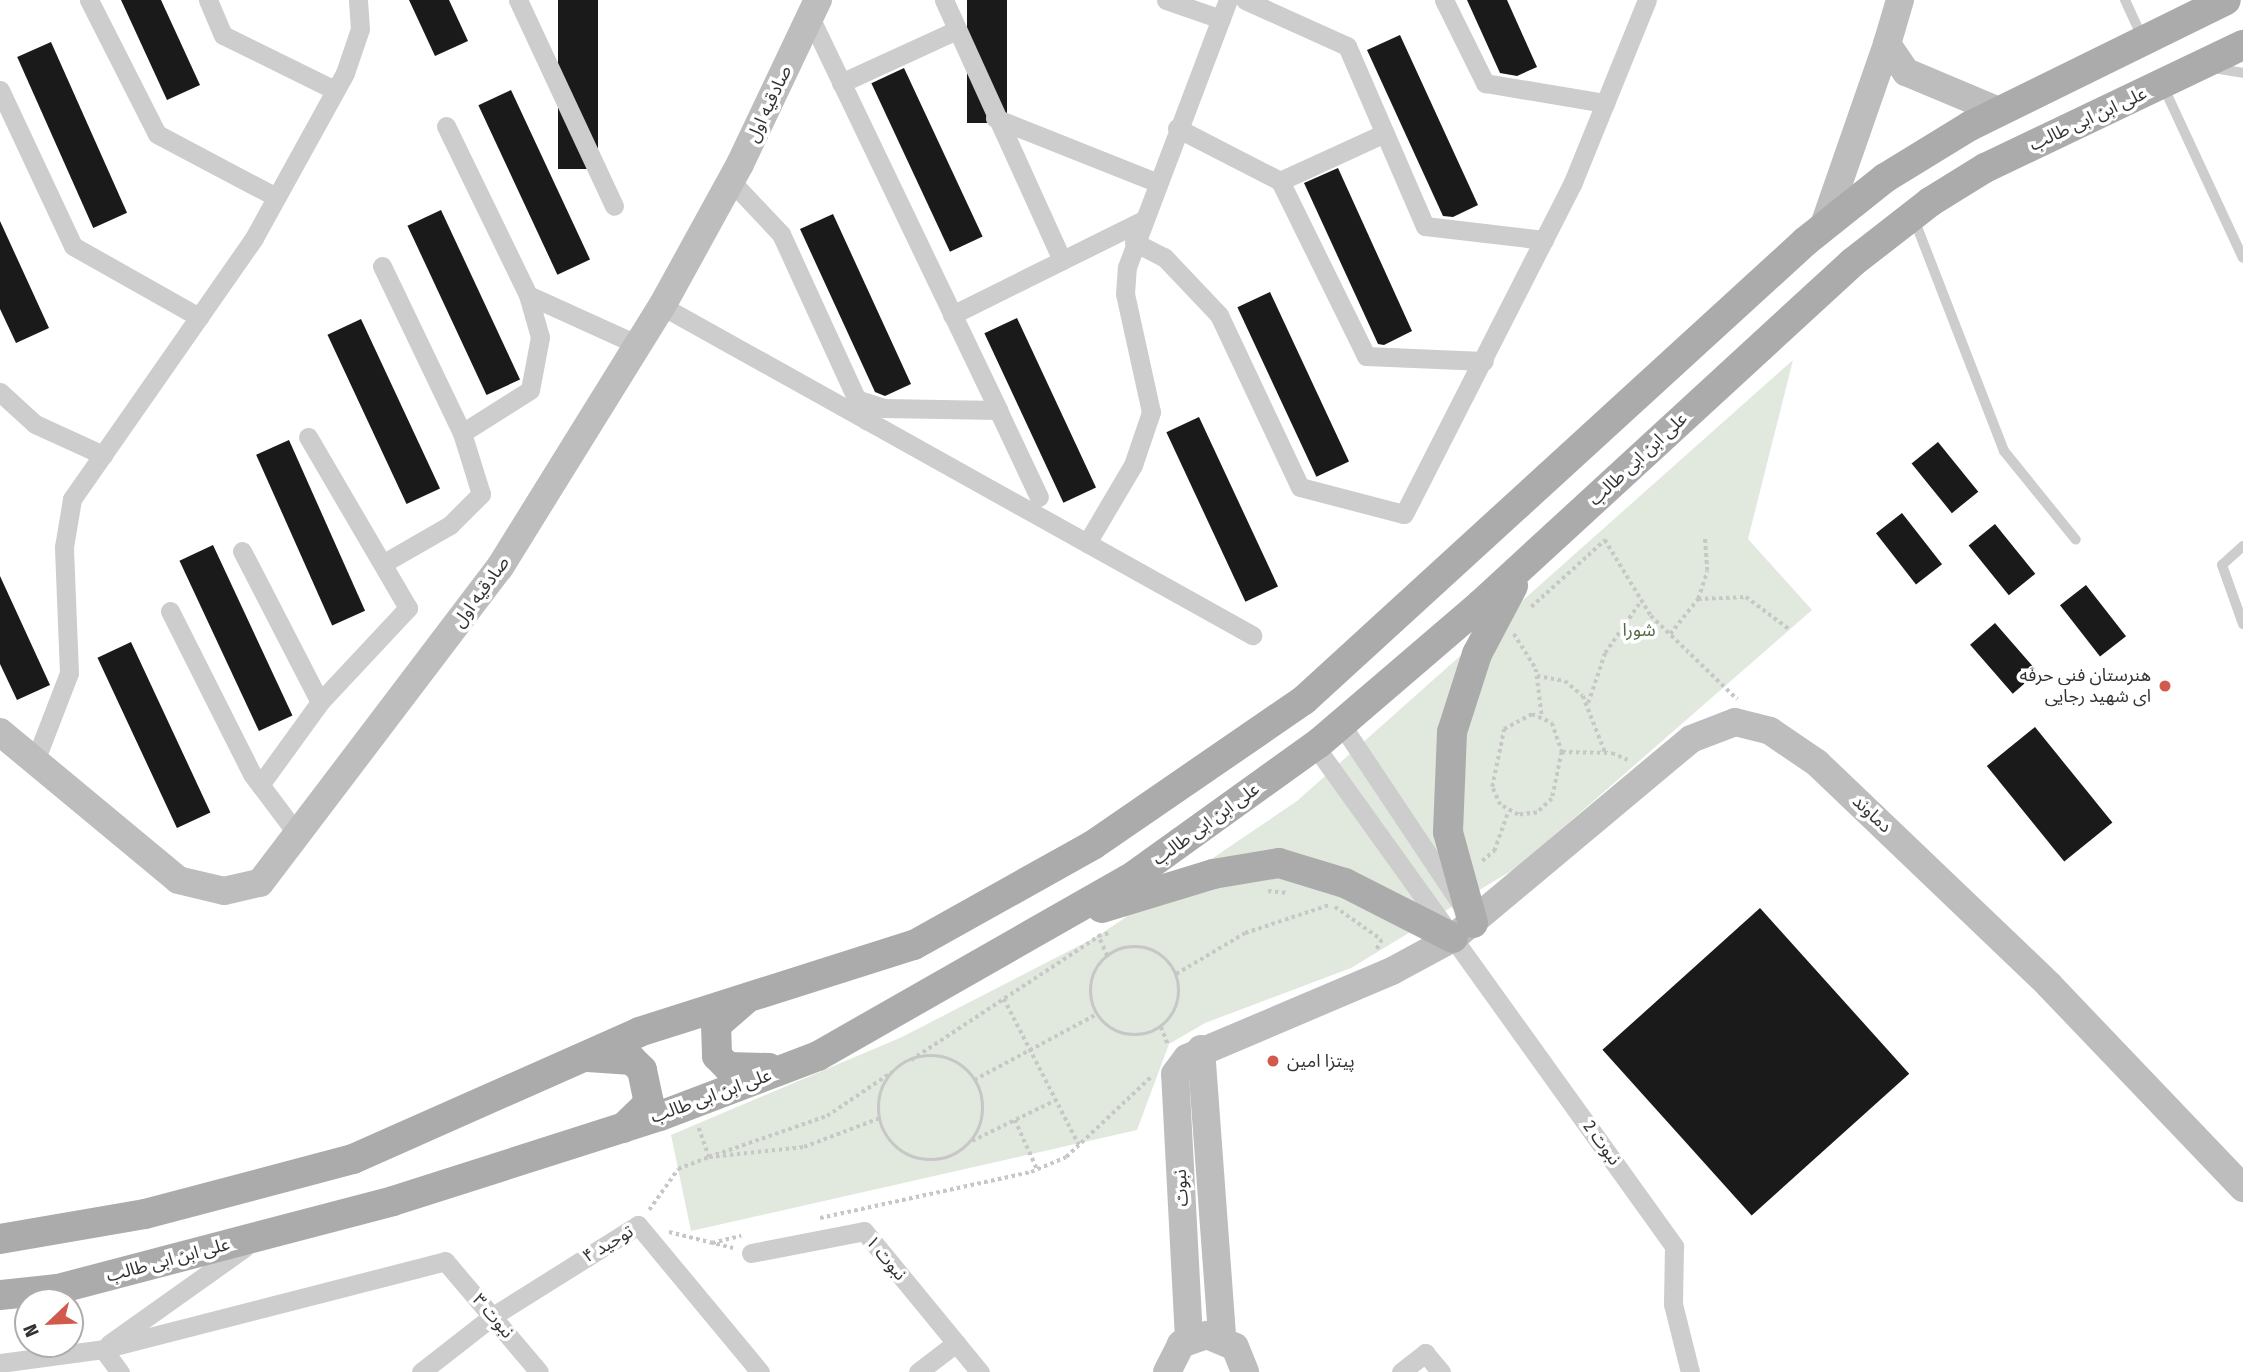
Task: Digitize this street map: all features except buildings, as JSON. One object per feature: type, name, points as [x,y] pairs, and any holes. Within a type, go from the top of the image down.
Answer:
[{"type":"main road","points":[[1823,228],[1900,0]]},
{"type":"main road","points":[[0,1239],[145,1214],[353,1159],[584,1056],[760,990],[914,945],[1093,845],[1304,700],[1823,228],[1885,178],[1999,111],[2226,0]]},
{"type":"main road","name":"صادقیه اول","points":[[0,732],[178,880],[224,891],[260,883],[500,567],[662,306],[731,181],[814,9]]},
{"type":"main road","points":[[1887,44],[1906,72],[1999,111]]},
{"type":"main road","name":"علی ابن ابی طالب","points":[[0,1295],[58,1289],[264,1235],[622,1128],[692,1104],[796,1065],[1055,922],[1135,875],[1315,746],[1526,562],[1853,262],[1912,216],[1985,168],[2243,45]]},
{"type":"main road","points":[[1055,922],[1213,874],[1279,863],[1463,930],[1459,872],[1448,832],[1452,732],[1477,654],[1526,562]]},
{"type":"main road","name":"دماوند","points":[[1463,930],[1691,739],[1735,722],[1770,730],[1818,763],[2049,985],[2243,1188]]},
{"type":"main road","name":"نبوت","points":[[1189,1339],[1175,1074],[1200,1049],[1392,971],[1463,930]]},
{"type":"main road","points":[[760,990],[716,1025],[717,1056],[744,1071],[796,1065]]},
{"type":"main road","name":"نبوت","points":[[1200,1049],[1222,1338]]},
{"type":"main road","points":[[584,1056],[632,1060],[642,1070],[649,1103],[622,1128]]},
{"type":"main road","points":[[1167,1372],[1172,1355],[1189,1339],[1222,1338],[1235,1347],[1245,1372]]},
{"type":"street","points":[[89,0],[157,134],[276,197]]},
{"type":"street","points":[[208,0],[223,34],[335,90]]},
{"type":"street","points":[[35,761],[69,673],[64,547],[72,499],[199,317],[276,197],[335,90],[360,29],[358,0]]},
{"type":"street","points":[[519,0],[614,206]]},
{"type":"street","points":[[944,0],[995,118],[1062,260]]},
{"type":"street","points":[[1166,0],[1221,19]]},
{"type":"street","points":[[1087,543],[1133,465],[1151,412],[1152,393],[1125,294],[1134,242],[1140,220],[1228,0]]},
{"type":"street","points":[[1245,0],[1347,46],[1425,226],[1544,240]]},
{"type":"street","points":[[1444,0],[1485,83],[1605,103]]},
{"type":"street","points":[[1134,242],[1164,257],[1219,315],[1300,487],[1404,514],[1544,240],[1647,0]]},
{"type":"street","points":[[814,9],[841,83],[1039,497]]},
{"type":"street","points":[[841,83],[957,30]]},
{"type":"street","points":[[0,90],[74,246],[199,317]]},
{"type":"street","points":[[995,118],[1156,182]]},
{"type":"street","points":[[446,126],[528,295],[540,337],[530,390],[462,433]]},
{"type":"street","points":[[1177,128],[1280,181],[1366,356],[1484,361]]},
{"type":"street","points":[[1280,181],[1385,133]]},
{"type":"street","points":[[731,181],[781,234],[866,420]]},
{"type":"street","points":[[952,315],[1140,220]]},
{"type":"street","points":[[383,266],[462,433],[481,494],[450,524],[384,564]]},
{"type":"street","points":[[528,295],[638,345]]},
{"type":"street","points":[[662,306],[1252,635]]},
{"type":"street","points":[[0,392],[35,424],[103,455]]},
{"type":"street","points":[[856,399],[883,408],[998,410]]},
{"type":"street","points":[[260,785],[320,702],[408,608],[308,437]]},
{"type":"street","points":[[242,551],[320,702]]},
{"type":"street","points":[[170,611],[260,785],[298,835]]},
{"type":"street","points":[[1341,724],[1463,930]]},
{"type":"street","points":[[1315,746],[1463,930]]},
{"type":"street","name":"نبوت 2","points":[[1463,930],[1674,1246],[1673,1304],[1690,1372]]},
{"type":"street","name":"توحید ۴","points":[[421,1372],[492,1316],[638,1224],[760,1372]]},
{"type":"street","name":"نبوت ۱","points":[[752,1243],[864,1231],[980,1372]]},
{"type":"street","points":[[0,1363],[103,1349],[264,1235]]},
{"type":"street","name":"نبوت ۳","points":[[103,1349],[445,1261],[540,1372]]},
{"type":"street","points":[[918,1372],[956,1343]]},
{"type":"street","points":[[103,1349],[120,1372]]},
{"type":"street","points":[[1401,1372],[1425,1353],[1441,1372]]},
{"type":"lane","points":[[2125,0],[2144,40]]},
{"type":"lane","points":[[2202,65],[2243,73]]},
{"type":"lane","points":[[2162,84],[2243,258]]},
{"type":"lane","points":[[1912,216],[2004,451],[2076,540]]},
{"type":"lane","points":[[2243,546],[2222,565],[2243,624]]},
{"type":"path","points":[[1670,634],[1698,599],[1707,571],[1705,539]]},
{"type":"path","points":[[1528,610],[1605,540],[1641,601],[1670,634],[1742,704]]},
{"type":"path","points":[[1698,599],[1746,597],[1789,629]]},
{"type":"path","points":[[1587,703],[1605,653],[1641,601]]},
{"type":"path","points":[[1498,613],[1537,676],[1542,717]]},
{"type":"path","points":[[1537,676],[1565,681],[1587,703],[1605,752]]},
{"type":"path","points":[[1521,716],[1542,717],[1558,731],[1562,752],[1546,808],[1528,816],[1508,812],[1492,787],[1500,738],[1521,716]]},
{"type":"path","points":[[1562,752],[1605,752],[1650,773]]},
{"type":"path","points":[[1459,872],[1494,851],[1508,812]]},
{"type":"path","points":[[1260,891],[1297,895]]},
{"type":"path","points":[[1176,974],[1245,933],[1365,894]]},
{"type":"path","points":[[1320,901],[1331,904],[1382,940],[1371,963]]},
{"type":"path","points":[[752,1243],[712,1243],[638,1224],[678,1169],[827,1116],[1098,936],[1123,926]]},
{"type":"path","points":[[1098,936],[1107,956]]},
{"type":"path","points":[[1143,947],[1157,952],[1176,974],[1178,1003],[1161,1027],[1133,1035],[1097,1014],[1090,986],[1107,956],[1143,947]]},
{"type":"path","points":[[1003,999],[1079,1145]]},
{"type":"path","points":[[974,1080],[1097,1014]]},
{"type":"path","points":[[911,1060],[946,1059],[974,1080],[983,1111],[971,1142]]},
{"type":"path","points":[[896,1069],[879,1100],[880,1118],[891,1140],[910,1156],[942,1159],[1056,1100]]},
{"type":"path","points":[[805,1221],[1037,1169],[1079,1145],[1154,1075]]},
{"type":"path","points":[[692,1104],[709,1157]]},
{"type":"path","points":[[709,1157],[804,1146],[880,1118]]},
{"type":"path","points":[[1015,1120],[1037,1169]]},
{"type":"path","points":[[712,1243],[752,1243]]},
{"type":"green space","name":"شورا","points":[[1793,360],[1748,539],[1812,610],[1519,866],[1351,968],[1205,1023],[1169,1044],[1137,1130],[691,1231],[671,1135],[902,1037],[1098,936],[1297,801]]},
{"type":"place","name":"هنرستان فنی حرفه ای شهید رجایی","points":[[2165,686]]},
{"type":"place","name":"پیتزا امین","points":[[1273,1061]]}]
